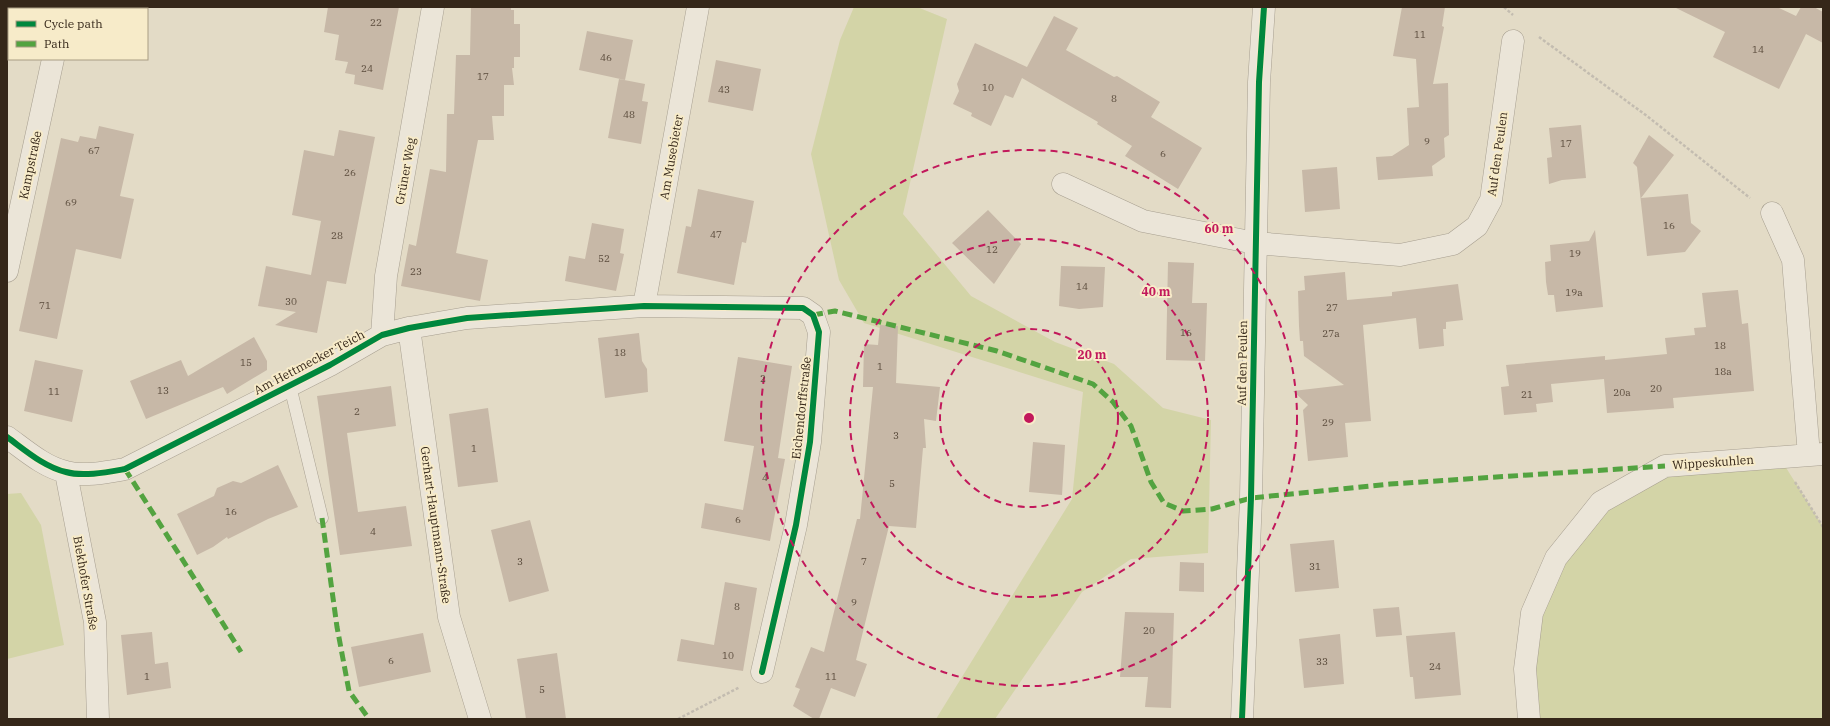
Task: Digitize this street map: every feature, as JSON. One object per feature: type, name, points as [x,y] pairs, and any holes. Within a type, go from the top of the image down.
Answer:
[{"type":"street","name":"Grüner Weg","points":[[382,335],[386,276],[433,7]]},
{"type":"street","name":"Am Musebieter","points":[[644,306],[698,7]]},
{"type":"street","name":"Auf den Peulen","points":[[1242,719],[1251,498],[1258,82],[1264,7]]},
{"type":"street","name":"Auf den Peulen","points":[[1063,184],[1143,221],[1255,243],[1400,255],[1453,244],[1478,226],[1491,200],[1516,31]]},
{"type":"street","name":"Kampstraße","points":[[7,271],[53,60]]},
{"type":"street","name":"Wippeskuhlen","points":[[1529,719],[1525,669],[1532,613],[1556,558],[1601,502],[1665,466],[1816,455],[1793,260],[1772,212]]},
{"type":"street","name":"Am Hettmecker Teich","points":[[7,437],[42,462],[66,473],[102,473],[125,469],[290,386],[382,335],[408,328],[467,318],[644,306]]},
{"type":"street","name":"Eichendorffstraße","points":[[644,306],[803,308],[813,315],[819,332],[810,442],[796,525],[762,672]]},
{"type":"street","name":"Gerhart-Hauptmann-Straße","points":[[408,328],[449,617],[480,719]]},
{"type":"street","name":"Biekhofer Straße","points":[[66,473],[95,622],[98,719]]},
{"type":"lane","name":"Am Hettmecker Teich","points":[[290,386],[322,518]]},
{"type":"path","points":[[1504,7],[1516,31]]},
{"type":"path","points":[[1535,34],[1647,116],[1734,187],[1772,212]]},
{"type":"path","points":[[1780,458],[1823,527]]},
{"type":"path","points":[[678,719],[742,686],[762,672]]},
{"type":"green space","points":[[854,7],[917,7],[947,19],[903,214],[971,296],[1055,342],[1114,364],[1163,408],[1211,420],[1208,553],[1131,559],[1082,592],[995,719],[936,719],[1072,499],[1083,392],[864,323],[839,280],[811,154],[840,40]]},
{"type":"green space","points":[[1780,458],[1823,527],[1823,719],[1529,719],[1532,613],[1601,502],[1665,466]]},
{"type":"green space","points":[[21,493],[41,525],[64,645],[7,659],[7,494]]},
{"type":"building","points":[[328,7],[399,7],[383,90],[354,84],[355,75],[345,73],[348,62],[335,60],[339,35],[324,32]]},
{"type":"building","points":[[471,7],[511,7],[511,10],[514,10],[514,24],[520,24],[520,57],[514,57],[514,68],[512,68],[514,85],[504,85],[504,116],[492,116],[494,140],[478,140],[456,253],[488,260],[480,301],[401,286],[409,244],[416,246],[430,169],[446,172],[447,114],[454,114],[456,55],[470,55]]},
{"type":"building","points":[[1402,7],[1445,7],[1442,26],[1444,27],[1433,84],[1448,83],[1449,135],[1444,138],[1445,157],[1432,166],[1433,176],[1378,180],[1376,157],[1392,156],[1409,145],[1407,108],[1419,107],[1416,59],[1393,56]]},
{"type":"building","points":[[1674,7],[1777,7],[1796,16],[1801,7],[1814,7],[1823,12],[1823,43],[1806,34],[1779,89],[1713,57],[1725,32]]},
{"type":"building","points":[[1054,16],[1078,28],[1066,50],[1114,77],[1117,76],[1160,102],[1151,117],[1202,148],[1178,189],[1125,156],[1132,146],[1097,124],[1098,122],[1022,78],[1013,98],[1005,95],[991,126],[971,116],[972,113],[953,104],[959,91],[957,84],[975,43],[1027,67]]},
{"type":"building","points":[[587,31],[633,40],[625,80],[579,70]]},
{"type":"building","points":[[716,60],[761,69],[753,111],[708,102]]},
{"type":"building","points":[[619,79],[645,84],[642,101],[648,102],[641,144],[608,138]]},
{"type":"building","points":[[1581,125],[1586,178],[1562,180],[1549,184],[1547,158],[1552,157],[1549,128]]},
{"type":"building","points":[[99,126],[134,134],[120,196],[134,199],[121,259],[76,249],[57,339],[19,331],[61,138],[78,142],[80,136],[96,139]]},
{"type":"building","points":[[339,130],[375,137],[346,284],[327,281],[317,333],[275,325],[296,312],[258,306],[266,266],[311,275],[321,221],[292,215],[304,150],[334,156]]},
{"type":"building","points":[[1649,135],[1674,155],[1641,198],[1688,194],[1691,223],[1701,231],[1685,252],[1647,256],[1637,167],[1633,163]]},
{"type":"building","points":[[1337,167],[1340,209],[1305,212],[1302,170]]},
{"type":"building","points":[[698,189],[754,201],[746,243],[742,242],[734,285],[677,273],[686,226],[691,227]]},
{"type":"building","points":[[988,210],[1021,244],[994,284],[952,243]]},
{"type":"building","points":[[592,223],[624,229],[620,253],[624,254],[616,291],[565,281],[569,256],[585,259]]},
{"type":"building","points":[[1595,230],[1603,307],[1556,312],[1554,295],[1548,295],[1546,282],[1545,262],[1551,261],[1550,245],[1589,241]]},
{"type":"building","points":[[1168,262],[1194,263],[1192,303],[1207,303],[1205,361],[1166,360]]},
{"type":"building","points":[[1061,266],[1105,267],[1103,307],[1079,309],[1059,306]]},
{"type":"building","points":[[1345,272],[1347,300],[1392,296],[1392,292],[1458,284],[1463,320],[1446,322],[1446,329],[1443,329],[1444,346],[1419,349],[1416,318],[1363,325],[1371,421],[1345,423],[1348,457],[1308,461],[1303,410],[1308,405],[1293,391],[1344,385],[1304,356],[1303,341],[1300,341],[1298,291],[1305,290],[1304,276]]},
{"type":"building","points":[[1738,290],[1742,324],[1748,323],[1754,391],[1673,398],[1674,408],[1607,413],[1604,379],[1551,384],[1553,402],[1536,404],[1537,412],[1504,415],[1501,387],[1509,386],[1506,365],[1605,356],[1605,360],[1667,354],[1665,338],[1695,335],[1694,328],[1706,327],[1702,293]]},
{"type":"building","points":[[880,325],[898,326],[896,383],[940,387],[936,421],[924,419],[926,448],[923,448],[916,528],[889,526],[856,660],[867,664],[855,697],[831,688],[819,719],[814,719],[793,706],[800,689],[795,687],[811,647],[824,652],[857,519],[860,519],[873,387],[863,387],[864,344],[878,345]]},
{"type":"building","points":[[639,333],[642,361],[647,369],[648,392],[605,398],[598,338]]},
{"type":"building","points":[[254,337],[267,361],[267,370],[227,394],[223,387],[146,419],[130,381],[181,360],[188,376]]},
{"type":"building","points":[[738,357],[792,366],[778,458],[785,459],[770,541],[701,528],[705,503],[743,510],[754,446],[724,441]]},
{"type":"building","points":[[35,360],[83,370],[72,422],[24,411]]},
{"type":"building","points":[[391,386],[396,426],[347,433],[358,512],[406,506],[412,546],[340,555],[317,396]]},
{"type":"building","points":[[488,408],[498,482],[458,487],[449,414]]},
{"type":"building","points":[[1033,442],[1065,445],[1062,495],[1029,492]]},
{"type":"building","points":[[278,465],[298,507],[268,519],[228,539],[227,537],[213,547],[197,555],[177,514],[214,496],[217,488],[233,481],[241,483]]},
{"type":"building","points":[[530,520],[549,591],[509,602],[491,530]]},
{"type":"building","points":[[1334,540],[1339,588],[1295,592],[1290,544]]},
{"type":"building","points":[[1180,562],[1204,563],[1204,592],[1179,591]]},
{"type":"building","points":[[725,582],[757,588],[743,671],[677,661],[681,639],[714,645]]},
{"type":"building","points":[[1399,607],[1402,635],[1376,637],[1373,609]]},
{"type":"building","points":[[1125,612],[1174,613],[1171,708],[1145,707],[1148,677],[1120,677]]},
{"type":"building","points":[[152,632],[155,664],[168,662],[171,688],[127,695],[121,635]]},
{"type":"building","points":[[1455,632],[1461,695],[1415,699],[1413,677],[1410,677],[1406,636]]},
{"type":"building","points":[[423,633],[431,672],[359,687],[351,647]]},
{"type":"building","points":[[1340,634],[1344,684],[1304,688],[1299,639]]},
{"type":"building","points":[[557,653],[566,719],[526,719],[517,659]]},
{"type":"marked path","points":[[813,315],[835,311],[997,351],[1093,384],[1113,402],[1131,426],[1151,482],[1164,503],[1183,511],[1212,509],[1251,498],[1390,484],[1665,466]]},
{"type":"marked path","points":[[125,469],[241,652]]},
{"type":"marked path","points":[[322,518],[337,627],[349,691],[369,719]]},
{"type":"cycle path","points":[[1242,719],[1251,498],[1259,82],[1264,7]]},
{"type":"cycle path","points":[[7,437],[35,458],[58,470],[80,474],[96,474],[125,469],[330,365],[382,335],[409,328],[467,318],[644,306],[803,308],[813,315],[819,332],[810,442],[796,525],[762,672]]}]
